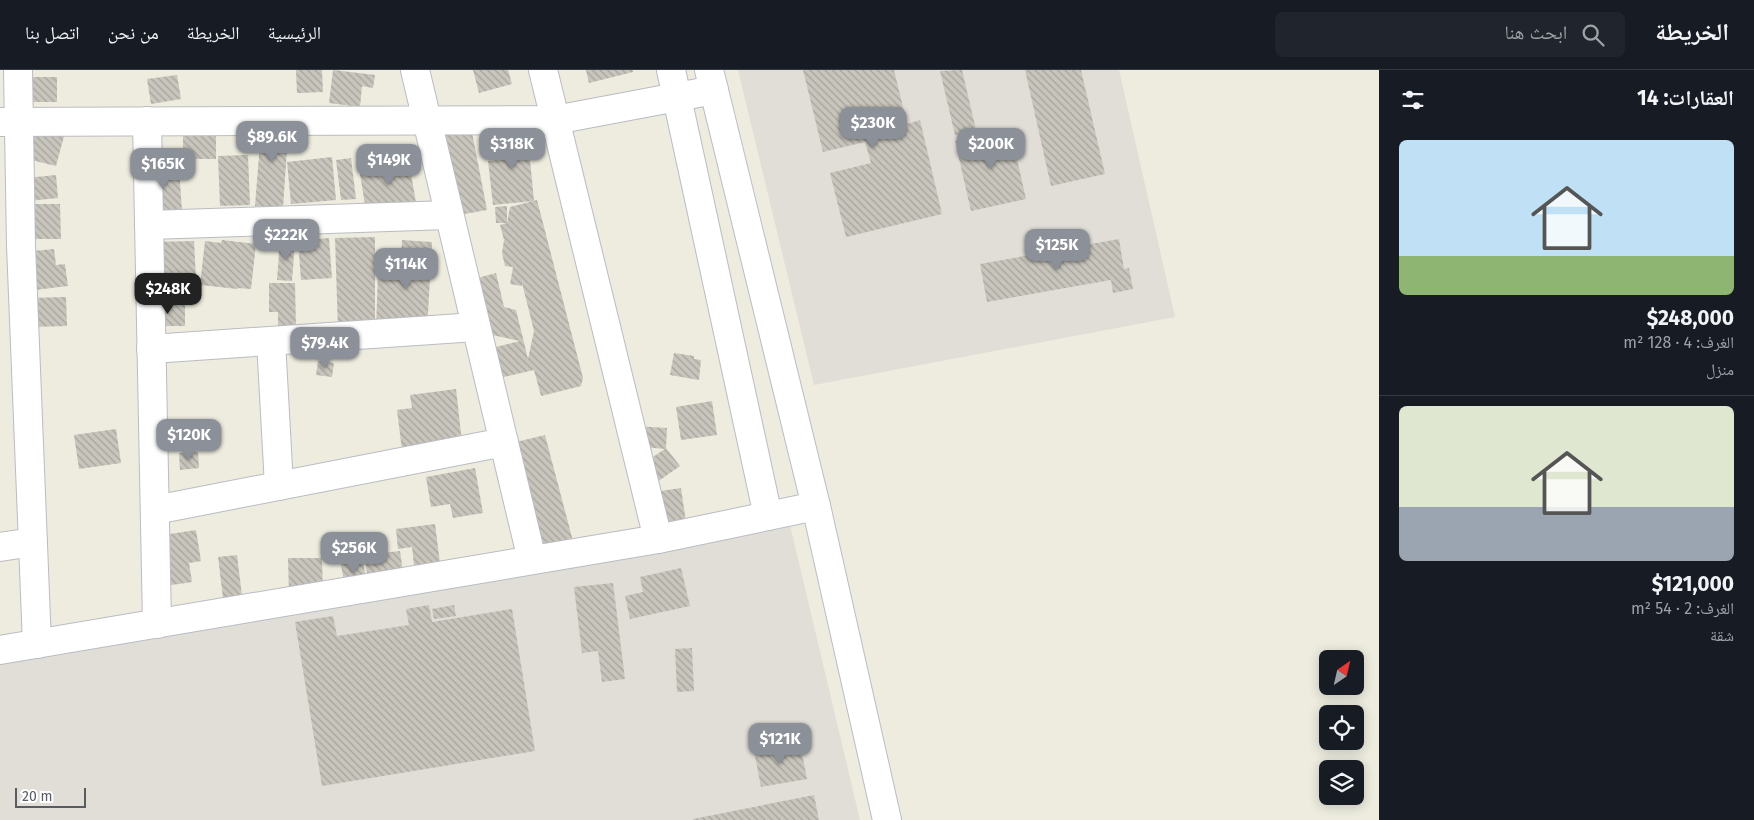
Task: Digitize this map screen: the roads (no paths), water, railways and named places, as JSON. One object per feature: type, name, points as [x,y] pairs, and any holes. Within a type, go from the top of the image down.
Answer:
[{"type":"street","points":[[18,70],[10,122],[11,246],[33,542],[37,644]]},
{"type":"street","points":[[415,70],[532,560]]},
{"type":"street","points":[[543,70],[658,539]]},
{"type":"street","points":[[671,70],[768,516]]},
{"type":"street","points":[[10,122],[555,120],[678,97],[711,80],[816,506],[887,820]]},
{"type":"street","points":[[148,121],[156,624]]},
{"type":"street","points":[[149,225],[449,215]]},
{"type":"street","points":[[151,350],[476,327]]},
{"type":"street","points":[[271,341],[279,486]]},
{"type":"street","points":[[154,510],[504,442]]},
{"type":"street","points":[[0,650],[658,539],[816,506]]},
{"type":"street","points":[[0,547],[33,542]]}]
